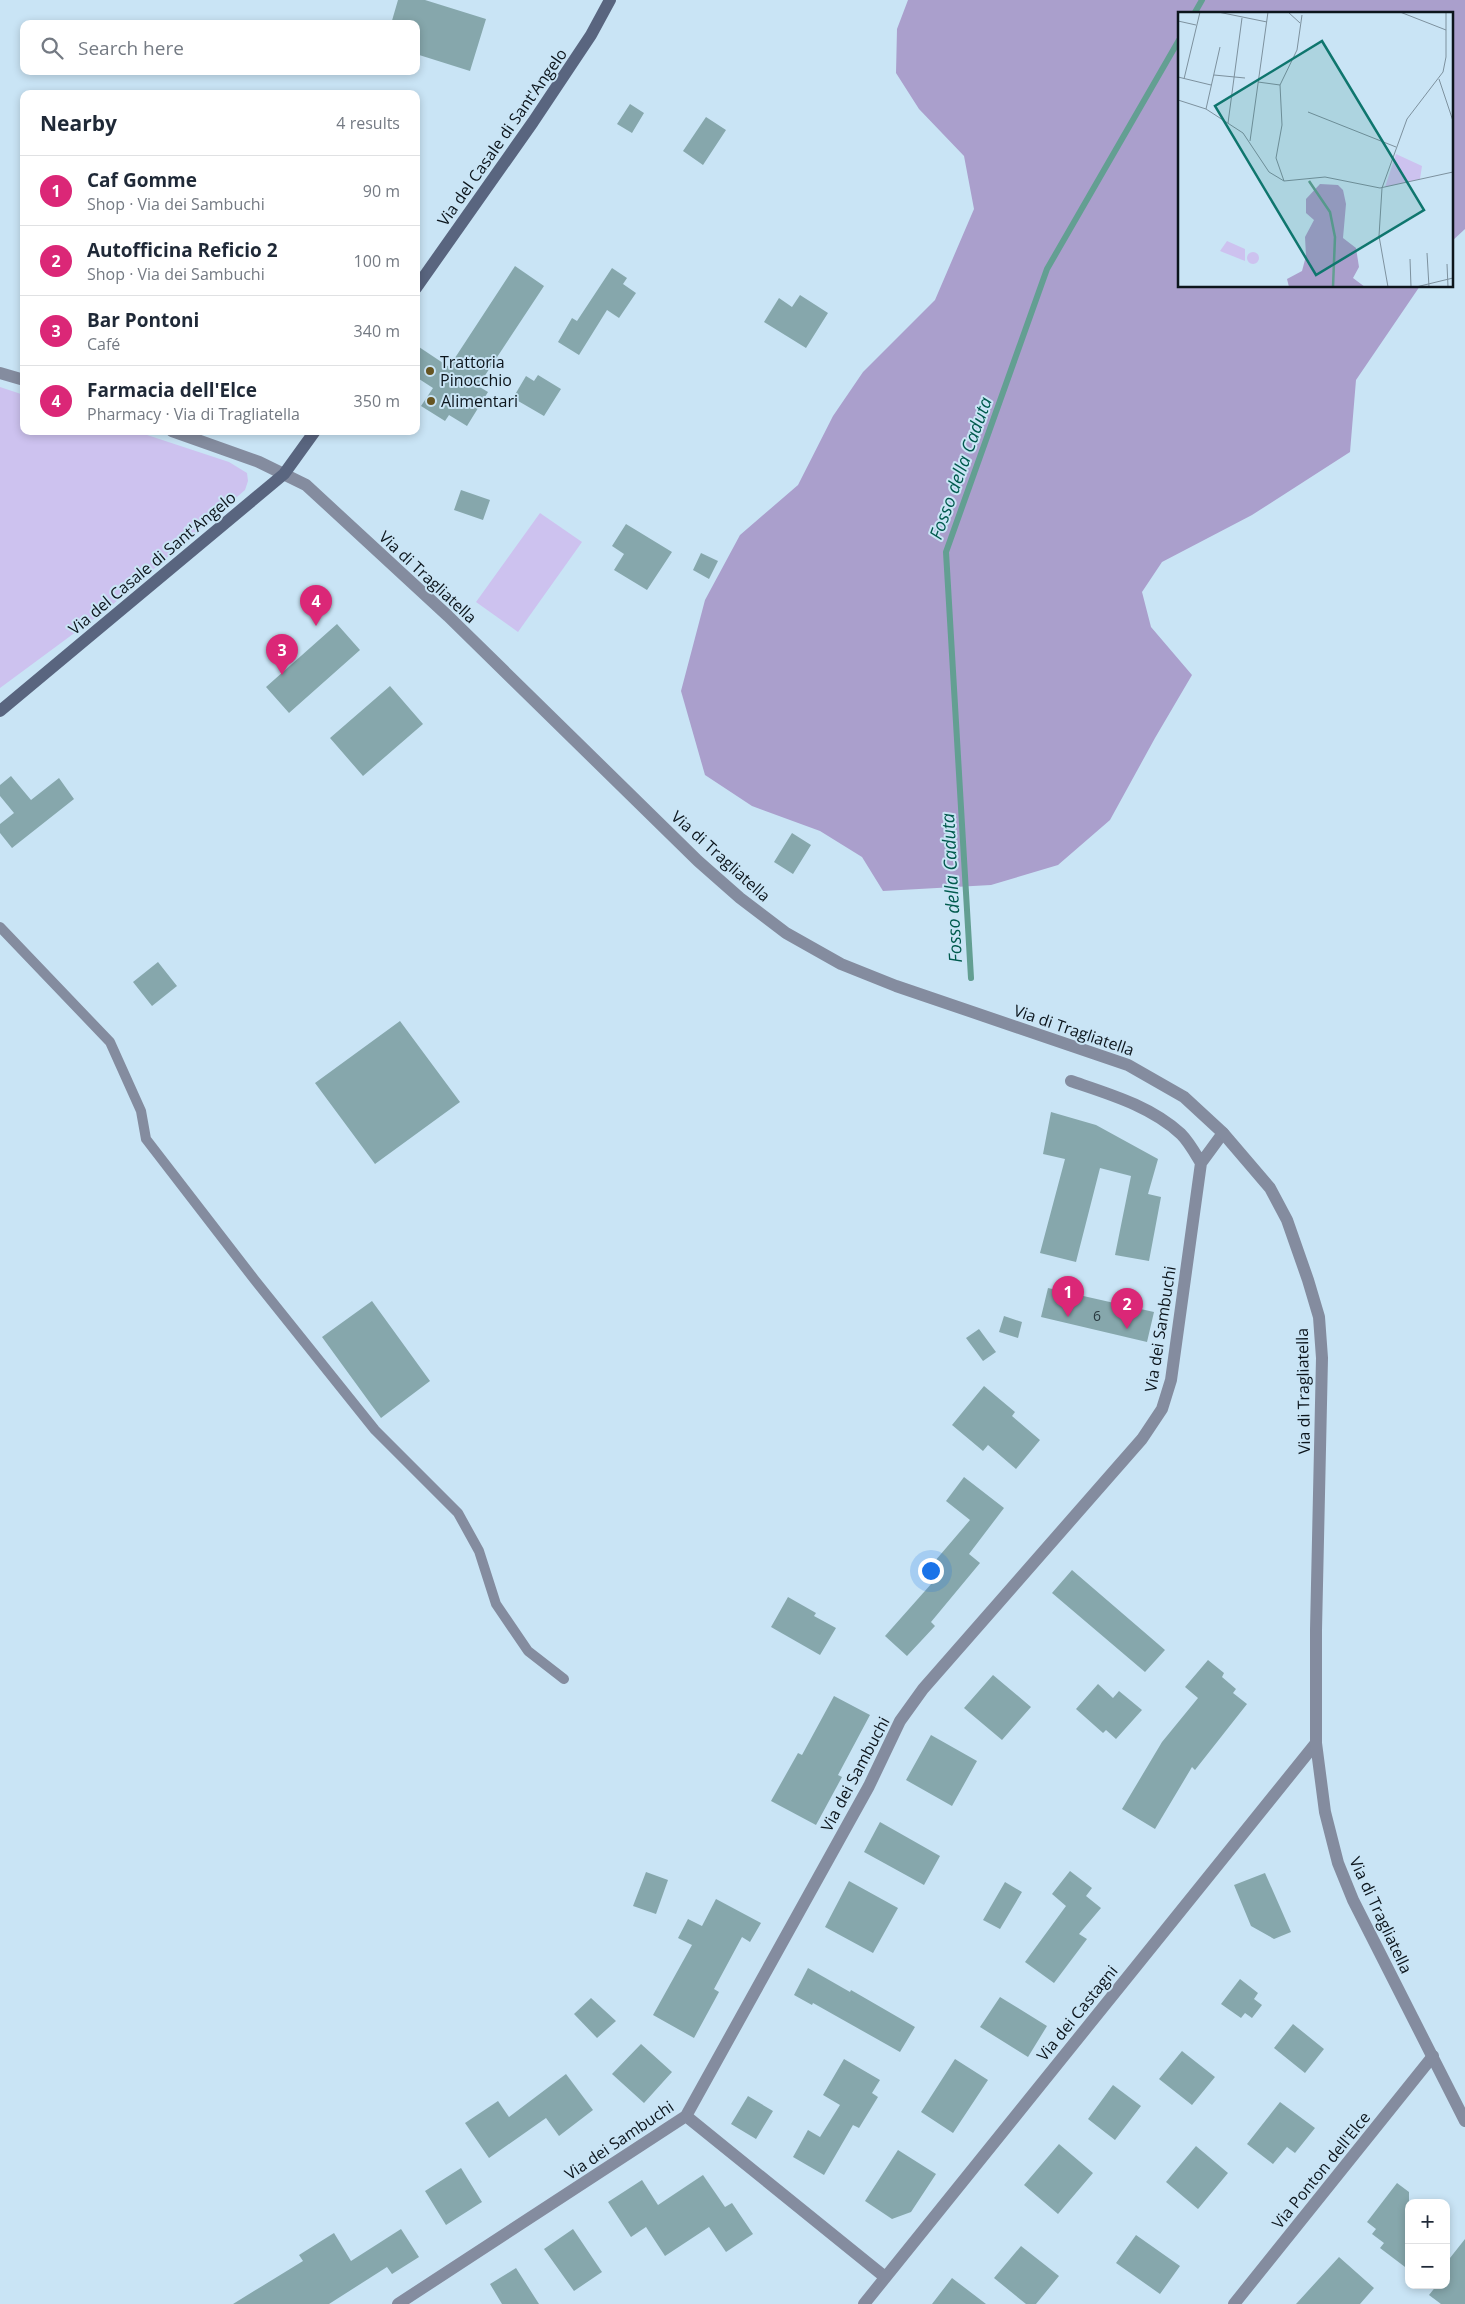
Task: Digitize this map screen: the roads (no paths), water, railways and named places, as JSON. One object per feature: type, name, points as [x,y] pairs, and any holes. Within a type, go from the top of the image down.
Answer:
[{"type":"main road","name":"Via del Casale di Sant'Angelo","points":[[420,282],[534,122],[586,43],[610,0]]},
{"type":"main road","name":"Via del Casale di Sant'Angelo","points":[[0,711],[284,474],[312,435]]},
{"type":"street","points":[[0,372],[20,379]]},
{"type":"street","name":"Via di Tragliatella","points":[[183,435],[259,462],[306,485],[434,603],[698,861],[740,898],[786,933],[841,964],[896,986],[1128,1065],[1184,1097],[1222,1133],[1270,1188],[1287,1220],[1308,1280],[1318,1317],[1322,1358],[1316,1630],[1316,1743],[1325,1812],[1338,1863],[1353,1900],[1465,2120]]},
{"type":"street","points":[[1071,1081],[1134,1104],[1162,1119],[1182,1135],[1201,1163]]},
{"type":"street","name":"Via dei Sambuchi","points":[[398,2304],[686,2116],[869,1786],[909,1708],[922,1690],[1142,1439],[1162,1409],[1171,1380],[1201,1163],[1222,1133]]},
{"type":"street","name":"Via dei Castagni","points":[[864,2304],[1316,1743]]},
{"type":"street","name":"Via Ponton dell'Elce","points":[[1234,2304],[1433,2056]]},
{"type":"street","points":[[686,2116],[885,2277]]},
{"type":"lane","points":[[0,927],[110,1042],[141,1111],[146,1139],[254,1279],[375,1430],[458,1513],[479,1551],[496,1604],[528,1651],[564,1679]]},
{"type":"waterway","name":"Fosso della Caduta","points":[[1195,12],[1202,0]]},
{"type":"waterway","name":"Fosso della Caduta","points":[[971,978],[946,552],[1047,269],[1178,42]]},
{"type":"place","name":"Trattoria Pinocchio","points":[[430,371]]},
{"type":"place","name":"Alimentari","points":[[431,401]]},
{"type":"place","name":"Farmacia dell'Elce","points":[[316,626]]},
{"type":"place","name":"Bar Pontoni","points":[[282,675]]},
{"type":"place","name":"Caf Gomme","points":[[1068,1317]]},
{"type":"place","name":"Autofficina Reficio 2","points":[[1127,1329]]}]
